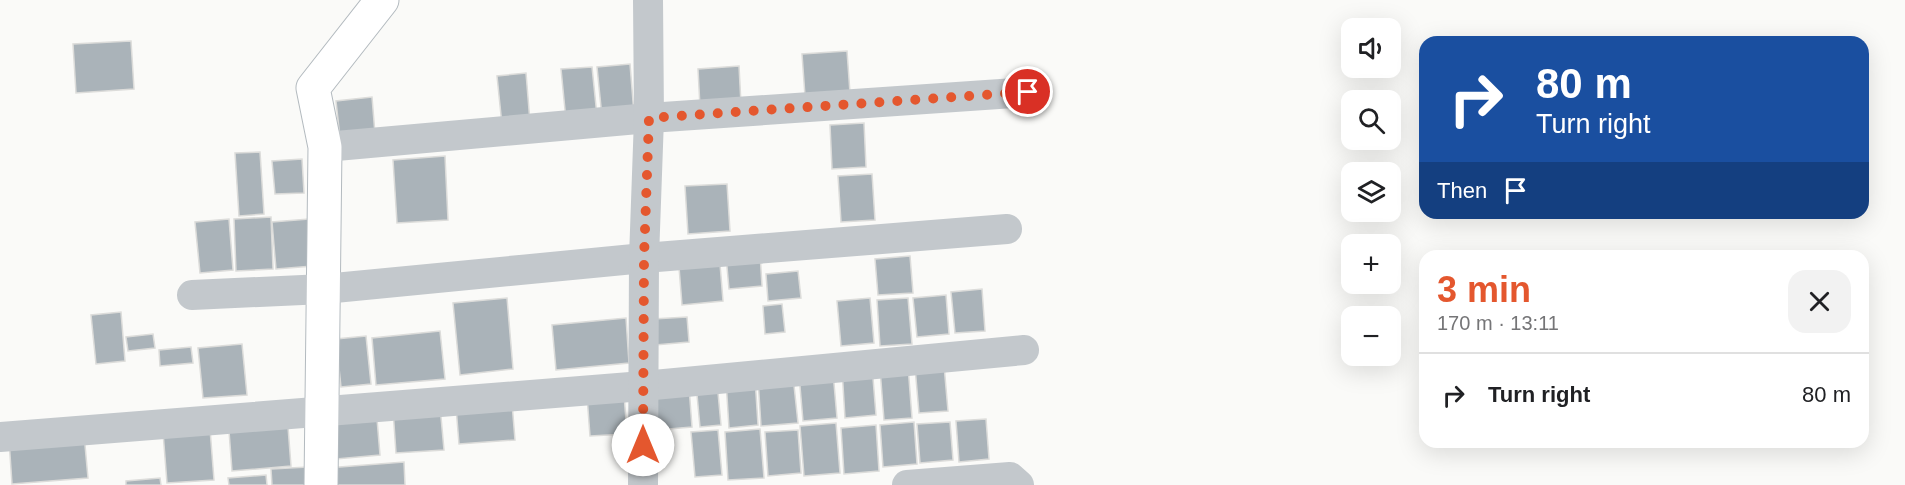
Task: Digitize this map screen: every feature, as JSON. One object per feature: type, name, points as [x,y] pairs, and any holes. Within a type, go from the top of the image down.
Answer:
[{"type":"street","points":[[321,485],[325,147],[313,88],[382,0]]},
{"type":"street","points":[[643,485],[644,258],[649,118],[648,0]]},
{"type":"street","points":[[325,147],[649,118],[1028,92]]},
{"type":"street","points":[[192,295],[324,289],[644,258],[1007,229]]},
{"type":"street","points":[[0,436],[644,386],[1024,350]]},
{"type":"street","points":[[907,485],[1010,477],[1019,485]]},
{"type":"building","points":[[131,41],[134,89],[76,93],[73,44]]},
{"type":"building","points":[[847,51],[850,93],[805,96],[802,54]]},
{"type":"building","points":[[630,64],[634,114],[602,117],[597,67]]},
{"type":"building","points":[[739,66],[741,104],[700,107],[698,69]]},
{"type":"building","points":[[592,67],[597,116],[566,120],[561,69]]},
{"type":"building","points":[[526,73],[530,122],[502,125],[497,76]]},
{"type":"building","points":[[372,97],[375,134],[340,138],[336,101]]},
{"type":"building","points":[[864,123],[866,167],[832,169],[830,125]]},
{"type":"building","points":[[260,152],[264,214],[239,216],[235,153]]},
{"type":"building","points":[[445,156],[448,220],[397,223],[393,160]]},
{"type":"building","points":[[302,159],[304,193],[275,194],[272,161]]},
{"type":"building","points":[[872,174],[875,220],[841,222],[838,176]]},
{"type":"building","points":[[727,184],[730,231],[688,234],[685,186]]},
{"type":"building","points":[[271,217],[273,269],[236,271],[234,219]]},
{"type":"building","points":[[229,219],[233,270],[200,273],[195,222]]},
{"type":"building","points":[[309,219],[313,266],[276,269],[272,222]]},
{"type":"building","points":[[760,253],[762,286],[729,289],[726,256]]},
{"type":"building","points":[[910,256],[913,293],[878,295],[875,259]]},
{"type":"building","points":[[720,264],[723,301],[682,305],[679,267]]},
{"type":"building","points":[[798,271],[801,298],[768,301],[766,274]]},
{"type":"building","points":[[982,289],[985,331],[955,333],[951,292]]},
{"type":"building","points":[[946,295],[949,334],[917,337],[913,298]]},
{"type":"building","points":[[507,298],[513,369],[460,375],[453,303]]},
{"type":"building","points":[[870,298],[874,343],[841,346],[837,301]]},
{"type":"building","points":[[908,298],[912,344],[880,346],[877,300]]},
{"type":"building","points":[[782,304],[785,332],[765,334],[763,306]]},
{"type":"building","points":[[121,312],[125,361],[96,364],[91,315]]},
{"type":"building","points":[[687,317],[689,342],[655,345],[653,319]]},
{"type":"building","points":[[626,318],[629,363],[556,370],[552,325]]},
{"type":"building","points":[[440,331],[445,379],[376,385],[372,338]]},
{"type":"building","points":[[153,334],[155,348],[128,351],[126,337]]},
{"type":"building","points":[[366,336],[371,384],[341,387],[336,339]]},
{"type":"building","points":[[242,344],[247,395],[203,398],[198,348]]},
{"type":"building","points":[[191,347],[193,363],[160,366],[159,350]]},
{"type":"building","points":[[944,365],[948,411],[919,413],[915,367]]},
{"type":"building","points":[[872,366],[876,415],[845,418],[842,369]]},
{"type":"building","points":[[908,366],[912,418],[884,420],[880,369]]},
{"type":"building","points":[[833,372],[837,418],[803,421],[799,375]]},
{"type":"building","points":[[793,376],[798,423],[761,426],[758,379]]},
{"type":"building","points":[[755,378],[758,425],[729,428],[726,381]]},
{"type":"building","points":[[717,382],[721,425],[700,427],[696,384]]},
{"type":"building","points":[[689,387],[692,427],[657,430],[648,390]]},
{"type":"building","points":[[624,394],[627,434],[590,436],[587,396]]},
{"type":"building","points":[[512,403],[515,440],[459,444],[456,407]]},
{"type":"building","points":[[440,406],[444,450],[396,453],[393,410]]},
{"type":"building","points":[[376,407],[380,455],[336,459],[332,411]]},
{"type":"building","points":[[986,419],[989,459],[959,462],[956,421]]},
{"type":"building","points":[[914,422],[917,464],[883,467],[880,425]]},
{"type":"building","points":[[950,422],[953,460],[920,463],[917,424]]},
{"type":"building","points":[[836,423],[840,473],[804,476],[800,426]]},
{"type":"building","points":[[876,425],[879,471],[844,474],[841,428]]},
{"type":"building","points":[[288,427],[291,466],[232,471],[229,431]]},
{"type":"building","points":[[210,429],[214,480],[167,483],[163,432]]},
{"type":"building","points":[[760,429],[764,478],[728,480],[725,432]]},
{"type":"building","points":[[718,430],[722,475],[695,477],[691,432]]},
{"type":"building","points":[[798,430],[801,473],[768,476],[765,432]]},
{"type":"building","points":[[84,434],[88,478],[12,484],[9,440]]},
{"type":"building","points":[[404,462],[405,485],[329,485],[327,468]]},
{"type":"building","points":[[308,467],[309,485],[272,485],[271,469]]},
{"type":"building","points":[[266,475],[267,485],[229,485],[228,478]]},
{"type":"building","points":[[160,478],[161,485],[126,485],[126,481]]},
{"type":"route","points":[[643,445],[644,258],[649,118],[1028,92]]}]
